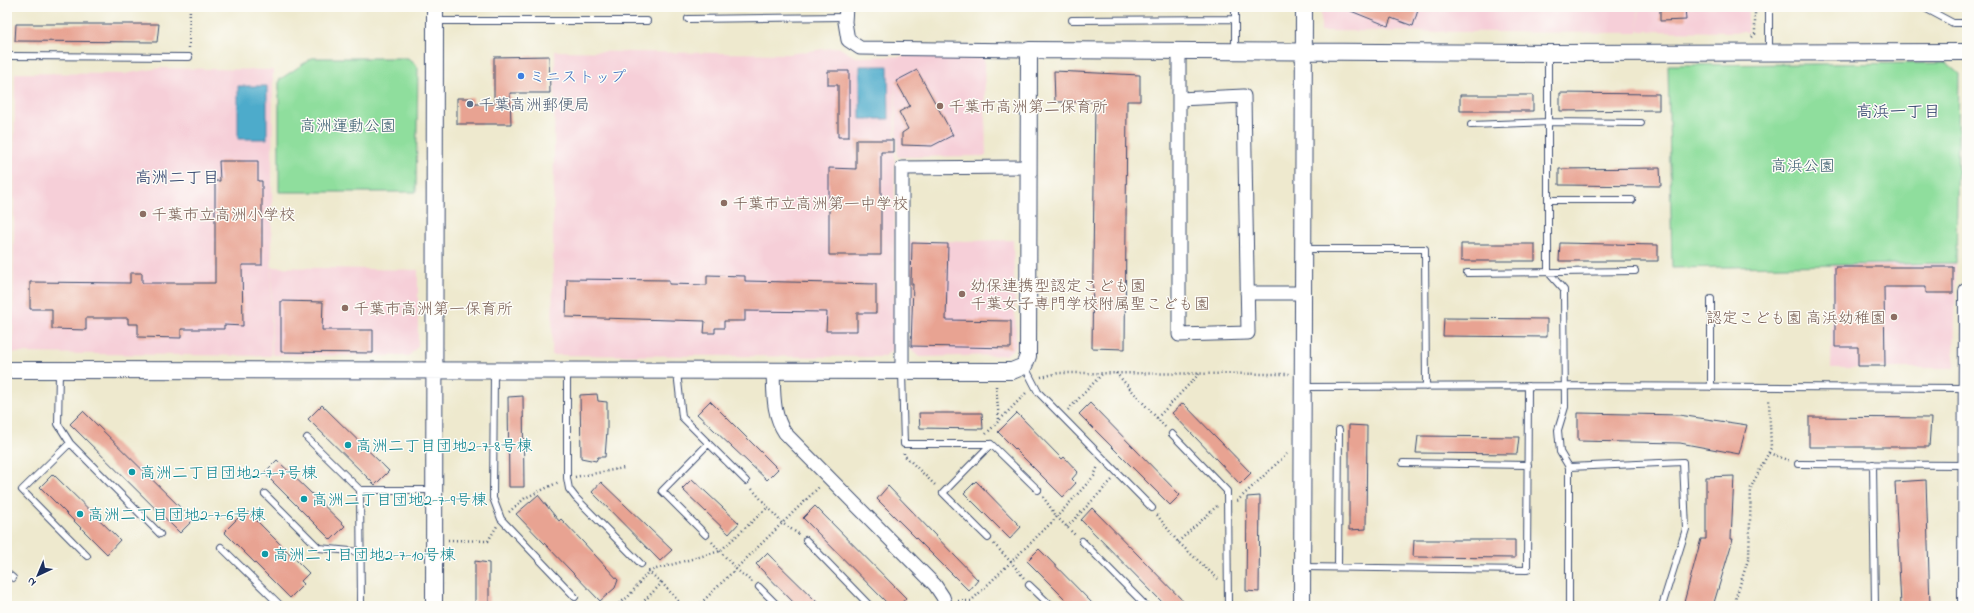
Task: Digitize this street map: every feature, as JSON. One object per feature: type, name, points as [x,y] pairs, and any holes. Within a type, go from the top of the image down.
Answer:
[{"type":"street","points":[[1302,606],[1304,380],[1304,7]]},
{"type":"street","points":[[845,12],[848,40],[860,48],[1548,53],[1967,52]]},
{"type":"street","points":[[434,606],[435,14]]},
{"type":"street","points":[[7,370],[1012,371],[1030,377],[1028,356],[1029,50]]},
{"type":"street","points":[[1179,50],[1179,99],[1179,335],[1248,333],[1244,96],[1179,99]]},
{"type":"street","points":[[902,371],[902,168],[1029,167]]},
{"type":"street","points":[[1966,606],[1967,291]]},
{"type":"street","points":[[1247,293],[1304,293]]},
{"type":"street","points":[[774,371],[774,410],[778,422],[785,433],[934,586],[945,604]]},
{"type":"lane","points":[[1235,7],[1235,50]]},
{"type":"lane","points":[[1769,7],[1769,52]]},
{"type":"lane","points":[[1923,7],[1953,23],[1967,23]]},
{"type":"lane","points":[[688,19],[845,12]]},
{"type":"lane","points":[[435,14],[647,21]]},
{"type":"lane","points":[[1072,20],[1235,19]]},
{"type":"lane","points":[[1548,53],[1548,272],[1564,290],[1565,407],[1558,430],[1560,452],[1570,467],[1569,606]]},
{"type":"lane","points":[[7,56],[189,56]]},
{"type":"lane","points":[[1471,125],[1548,122],[1641,122]]},
{"type":"lane","points":[[1548,200],[1632,200]]},
{"type":"lane","points":[[1304,249],[1425,249],[1426,387]]},
{"type":"lane","points":[[1467,273],[1635,271]]},
{"type":"lane","points":[[1710,299],[1711,387]]},
{"type":"lane","points":[[59,370],[58,424],[70,443],[160,534]]},
{"type":"lane","points":[[494,370],[493,498],[501,519],[575,597]]},
{"type":"lane","points":[[567,370],[566,478],[569,489],[641,564]]},
{"type":"lane","points":[[677,371],[682,417],[746,481]]},
{"type":"lane","points":[[902,371],[904,444],[991,444],[1038,490]]},
{"type":"lane","points":[[1030,377],[1062,416],[1152,508]]},
{"type":"lane","points":[[1304,380],[1426,387],[1565,386],[1966,388]]},
{"type":"lane","points":[[1302,567],[1338,566],[1527,570],[1528,386]]},
{"type":"lane","points":[[1338,566],[1339,430]]},
{"type":"lane","points":[[1172,434],[1227,491],[1228,606]]},
{"type":"lane","points":[[308,438],[360,490],[361,606]]},
{"type":"lane","points":[[70,443],[22,490],[87,556]]},
{"type":"lane","points":[[706,535],[662,491],[708,444]]},
{"type":"lane","points":[[988,538],[943,493],[991,444]]},
{"type":"lane","points":[[1570,467],[1683,462],[1686,529],[1662,606]]},
{"type":"lane","points":[[1402,463],[1528,465]]},
{"type":"lane","points":[[1798,464],[1966,464]]},
{"type":"lane","points":[[1873,464],[1875,606]]},
{"type":"lane","points":[[360,490],[435,490]]},
{"type":"lane","points":[[265,494],[319,548],[361,552]]},
{"type":"lane","points":[[806,540],[870,606]]},
{"type":"lane","points":[[1082,542],[1146,606]]},
{"type":"lane","points":[[221,547],[281,606]]},
{"type":"lane","points":[[7,573],[12,578]]},
{"type":"lane","points":[[1029,586],[1050,606]]},
{"type":"lane","points":[[759,587],[778,606]]},
{"type":"path","points":[[189,56],[190,7]]},
{"type":"path","points":[[1749,38],[1755,34],[1755,7]]},
{"type":"path","points":[[995,371],[999,421]]},
{"type":"path","points":[[976,444],[999,421],[1030,377],[1059,372],[1200,373],[1304,380]]},
{"type":"path","points":[[1062,416],[1103,373]]},
{"type":"path","points":[[1116,373],[1172,434]]},
{"type":"path","points":[[1157,418],[1200,373]]},
{"type":"path","points":[[1733,606],[1749,557],[1750,487],[1771,448],[1769,400]]},
{"type":"path","points":[[1227,510],[1303,440]]},
{"type":"path","points":[[904,444],[904,455],[943,493]]},
{"type":"path","points":[[1769,453],[1798,464]]},
{"type":"path","points":[[945,604],[971,601],[1057,517],[1094,476],[1101,456]]},
{"type":"path","points":[[1067,527],[1118,473]]},
{"type":"path","points":[[698,606],[829,478]]},
{"type":"path","points":[[746,481],[782,523],[806,540]]},
{"type":"path","points":[[1038,490],[1057,517],[1082,542]]},
{"type":"path","points":[[1178,542],[1227,497]]},
{"type":"path","points":[[616,606],[628,597],[649,571],[720,551],[768,507]]},
{"type":"path","points":[[1152,508],[1178,542],[1228,588]]},
{"type":"path","points":[[434,540],[488,541],[501,519]]},
{"type":"path","points":[[706,535],[736,569],[759,587]]},
{"type":"path","points":[[988,538],[1011,562],[1029,586]]},
{"type":"path","points":[[641,564],[662,583],[683,606]]},
{"type":"path","points":[[639,606],[662,583]]},
{"type":"path","points":[[971,601],[974,606]]},
{"type":"shaded area","points":[[1321,7],[1638,7],[1638,28],[1639,7],[1748,7],[1748,32],[1638,31],[1638,33],[1321,31]]},
{"type":"shaded area","name":"千葉市立高洲第一中学校","points":[[838,47],[855,57],[984,55],[986,156],[897,157],[895,76],[894,349],[883,357],[552,355],[555,51],[789,54]]},
{"type":"shaded area","name":"千葉市立高洲小学校","points":[[159,68],[273,70],[271,356],[13,353],[15,73],[124,74]]},
{"type":"shaded area","points":[[7,160],[10,160],[10,289],[7,289]]},
{"type":"shaded area","name":"幼保連携型認定こども園 千葉女子専門学校附属聖こども園","points":[[1013,240],[1016,346],[1006,355],[919,357],[910,349],[908,242]]},
{"type":"shaded area","name":"認定こども園 高浜幼稚園","points":[[1956,263],[1954,368],[1831,368],[1833,265]]},
{"type":"shaded area","name":"千葉市高洲第一保育所","points":[[272,267],[418,270],[418,346],[409,356],[272,355]]},
{"type":"green space","name":"高洲運動公園","points":[[312,58],[408,58],[418,67],[416,192],[279,192],[279,80]]},
{"type":"green space","name":"高浜公園","points":[[1946,63],[1959,74],[1956,263],[1672,268],[1668,65]]},
{"type":"water","points":[[860,66],[888,66],[889,119],[860,119]]},
{"type":"water","points":[[238,86],[267,86],[267,139],[238,139]]},
{"type":"building","points":[[1341,7],[1419,7],[1413,26],[1391,18],[1388,26]]},
{"type":"building","points":[[1660,7],[1685,7],[1686,20],[1660,21]]},
{"type":"building","points":[[16,24],[159,24],[157,42],[15,41]]},
{"type":"building","points":[[549,56],[550,93],[510,93],[511,124],[457,124],[457,98],[473,98],[473,104],[494,104],[494,57]]},
{"type":"building","points":[[917,70],[953,135],[932,146],[902,145],[902,133],[908,129],[899,112],[910,106],[896,81]]},
{"type":"building","points":[[828,71],[849,71],[849,137],[838,137],[838,85],[828,85]]},
{"type":"building","points":[[1054,71],[1140,75],[1140,101],[1127,101],[1125,349],[1092,348],[1095,102],[1055,102]]},
{"type":"building","points":[[1560,93],[1659,94],[1659,110],[1560,111]]},
{"type":"building","points":[[1460,95],[1533,95],[1533,111],[1460,111]]},
{"type":"building","points":[[856,140],[893,140],[893,152],[881,152],[881,255],[829,255],[829,168],[856,169]]},
{"type":"building","points":[[219,161],[258,161],[258,181],[262,181],[262,265],[242,265],[243,326],[224,325],[224,329],[181,329],[181,338],[138,337],[138,324],[128,324],[128,318],[86,318],[86,330],[52,329],[52,309],[30,309],[30,282],[130,283],[130,273],[142,273],[142,283],[215,283],[215,181],[220,181]]},
{"type":"building","points":[[1660,168],[1661,186],[1559,185],[1559,169]]},
{"type":"building","points":[[912,243],[948,244],[946,320],[1011,321],[1011,348],[911,346],[913,284],[911,284]]},
{"type":"building","points":[[1560,243],[1658,245],[1658,261],[1559,261]]},
{"type":"building","points":[[1461,244],[1535,244],[1535,261],[1461,261]]},
{"type":"building","points":[[1835,267],[1953,267],[1953,293],[1926,293],[1926,287],[1884,287],[1885,366],[1858,366],[1858,347],[1835,347]]},
{"type":"building","points":[[707,275],[745,276],[745,281],[876,284],[876,313],[857,313],[857,331],[826,331],[827,312],[745,311],[745,321],[724,321],[724,328],[715,328],[715,333],[704,333],[705,321],[566,317],[567,279],[669,280],[669,284],[707,285]]},
{"type":"building","points":[[281,301],[323,302],[322,330],[373,330],[373,353],[281,352]]},
{"type":"building","points":[[1444,318],[1547,319],[1547,337],[1443,336]]},
{"type":"building","points":[[597,394],[598,401],[607,402],[607,431],[605,457],[598,457],[596,461],[581,458],[580,395]]},
{"type":"building","points":[[523,396],[524,487],[509,487],[508,397]]},
{"type":"building","points":[[710,401],[778,469],[767,480],[697,414]]},
{"type":"building","points":[[1090,403],[1180,495],[1170,505],[1079,414]]},
{"type":"building","points":[[1183,403],[1251,473],[1240,484],[1172,413]]},
{"type":"building","name":"高洲二丁目団地2-7-8号棟","points":[[322,405],[389,471],[375,485],[308,419]]},
{"type":"building","name":"高洲二丁目団地2-7-7号棟","points":[[83,411],[193,520],[180,533],[70,424]]},
{"type":"building","points":[[919,413],[982,413],[983,429],[920,428]]},
{"type":"building","points":[[1017,413],[1062,459],[1064,457],[1078,472],[1072,479],[1076,483],[1063,497],[998,432]]},
{"type":"building","points":[[1578,413],[1679,415],[1747,425],[1739,454],[1680,443],[1578,441]]},
{"type":"building","points":[[1809,417],[1931,418],[1929,447],[1809,447]]},
{"type":"building","points":[[1349,425],[1367,426],[1366,529],[1349,530]]},
{"type":"building","points":[[1418,436],[1519,437],[1517,454],[1416,453]]},
{"type":"building","name":"高洲二丁目団地2-7-9号棟","points":[[277,460],[345,526],[331,540],[264,473]]},
{"type":"building","name":"高洲二丁目団地2-7-6号棟","points":[[53,474],[120,540],[107,554],[40,487]]},
{"type":"building","points":[[1734,476],[1731,539],[1733,539],[1713,606],[1683,606],[1701,539],[1706,539],[1706,477]]},
{"type":"building","points":[[692,479],[739,523],[729,534],[682,489]]},
{"type":"building","points":[[1926,480],[1930,606],[1901,606],[1895,482]]},
{"type":"building","points":[[976,481],[1021,527],[1010,539],[964,493]]},
{"type":"building","points":[[601,482],[672,550],[660,561],[592,492]]},
{"type":"building","points":[[888,486],[978,580],[969,591],[877,499]]},
{"type":"building","points":[[538,495],[559,521],[561,519],[618,580],[615,588],[600,601],[516,514]]},
{"type":"building","points":[[1260,496],[1259,592],[1246,591],[1247,497]]},
{"type":"building","points":[[815,506],[906,598],[899,606],[890,606],[803,518]]},
{"type":"building","points":[[1092,508],[1188,606],[1166,606],[1081,520]]},
{"type":"building","name":"高洲二丁目団地2-7-10号棟","points":[[248,512],[309,573],[301,581],[304,584],[290,598],[224,532],[238,518],[240,520]]},
{"type":"building","points":[[1414,540],[1515,540],[1515,558],[1413,557]]},
{"type":"building","points":[[1039,549],[1095,606],[1072,606],[1027,561]]},
{"type":"building","points":[[767,553],[821,606],[797,606],[756,564]]},
{"type":"building","points":[[475,561],[489,563],[489,606],[475,606]]},
{"type":"place","name":"ミニストップ","points":[[521,76]]},
{"type":"place","name":"千葉高洲郵便局","points":[[470,104]]},
{"type":"place","name":"千葉市高洲第二保育所","points":[[940,106]]},
{"type":"place","name":"千葉市立高洲第一中学校","points":[[724,203]]},
{"type":"place","name":"千葉市立高洲小学校","points":[[143,214]]},
{"type":"place","name":"幼保連携型認定こども園 千葉女子専門学校附属聖こども園","points":[[962,294]]},
{"type":"place","name":"千葉市高洲第一保育所","points":[[345,308]]},
{"type":"place","name":"認定こども園 高浜幼稚園","points":[[1894,317]]},
{"type":"place","name":"高洲二丁目団地2-7-8号棟","points":[[348,445]]},
{"type":"place","name":"高洲二丁目団地2-7-7号棟","points":[[132,472]]},
{"type":"place","name":"高洲二丁目団地2-7-9号棟","points":[[304,499]]},
{"type":"place","name":"高洲二丁目団地2-7-6号棟","points":[[80,514]]},
{"type":"place","name":"高洲二丁目団地2-7-10号棟","points":[[265,554]]},
{"type":"district","name":"高浜一丁目","points":[[1898,111]]},
{"type":"district","name":"高洲二丁目","points":[[177,177]]}]
